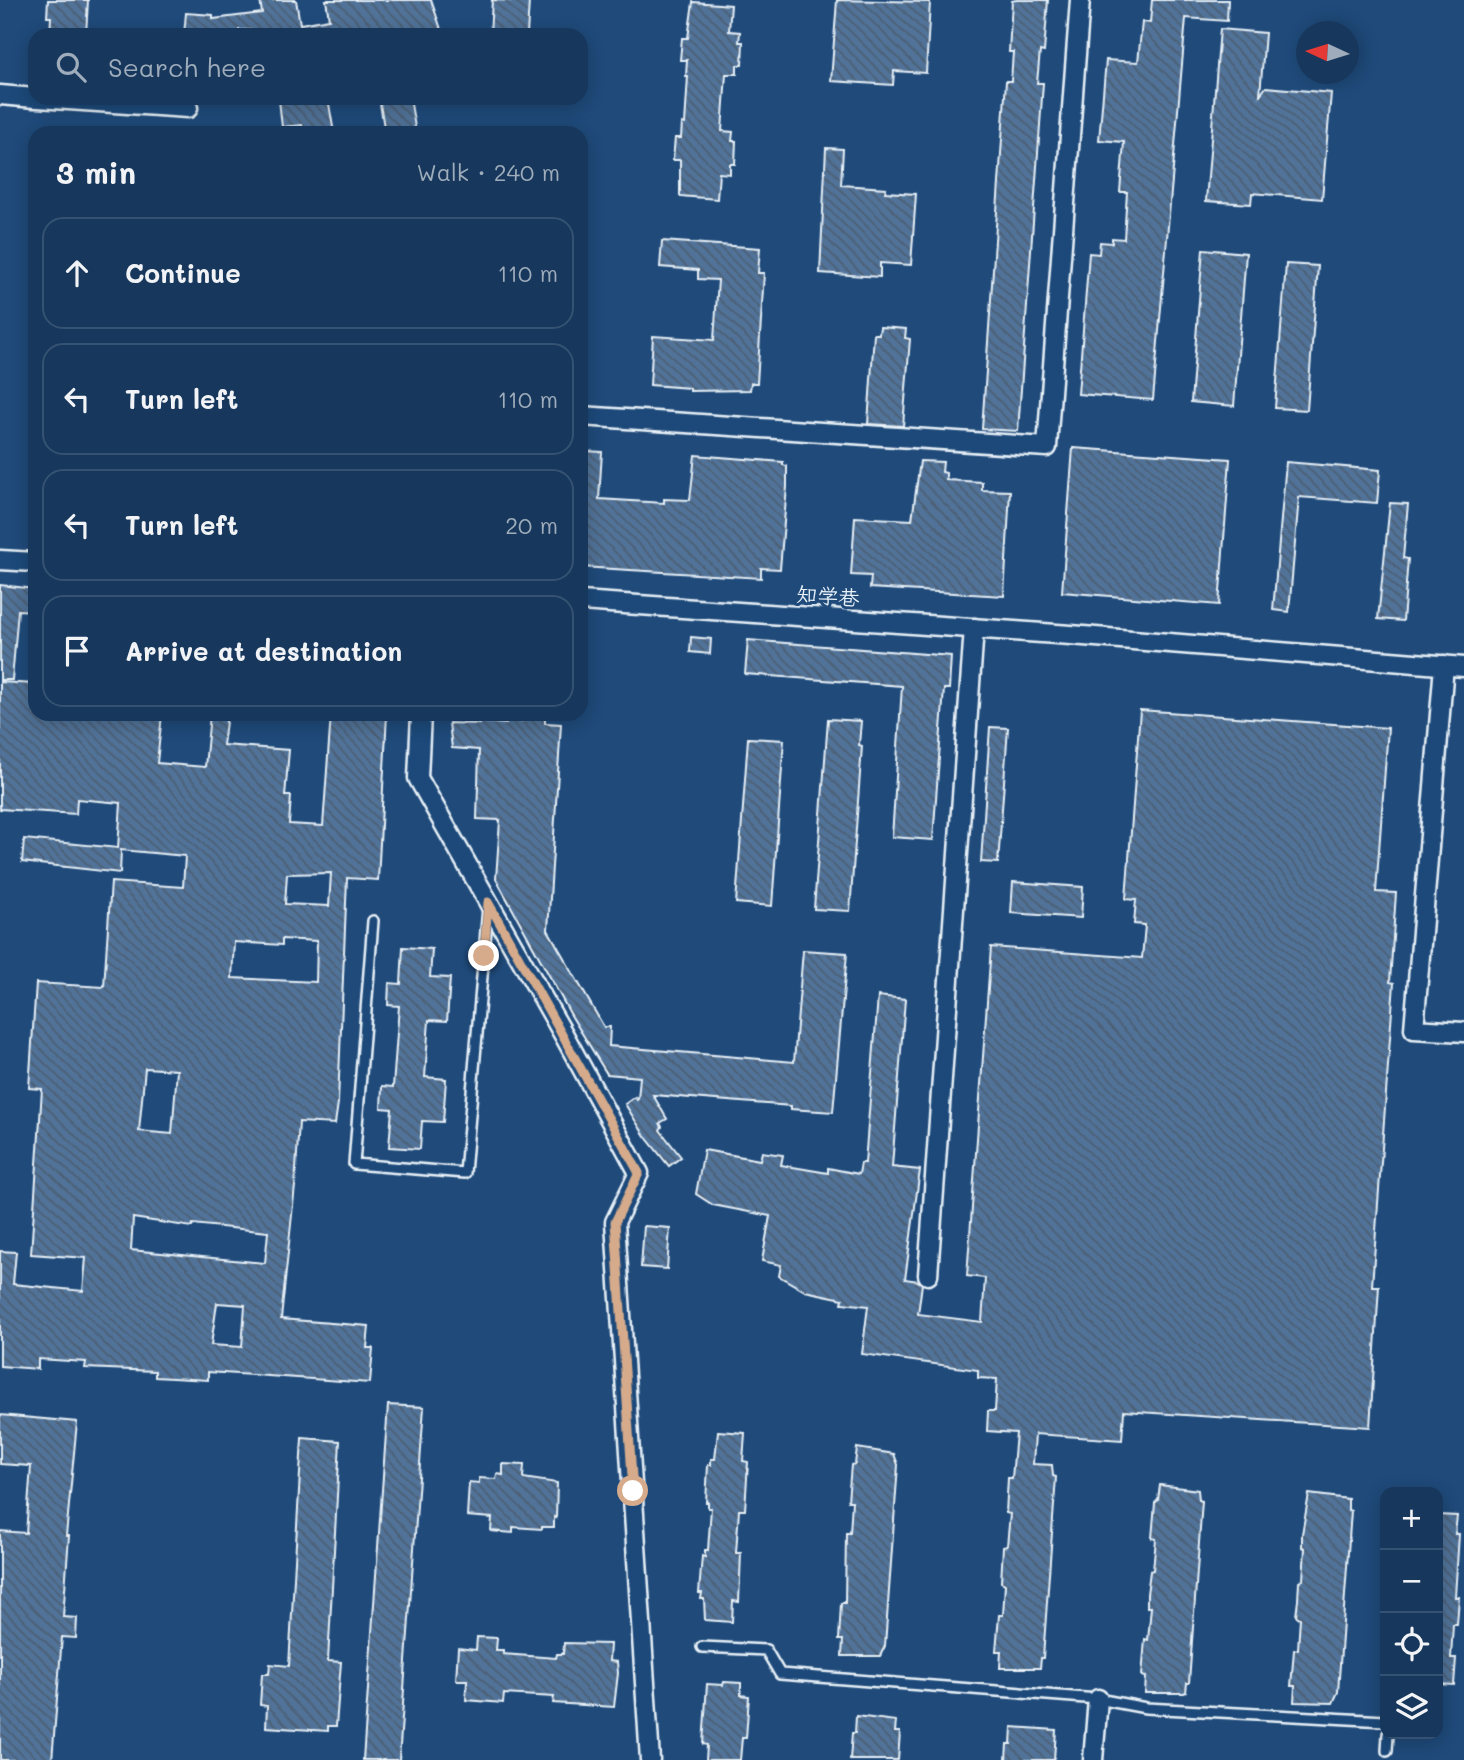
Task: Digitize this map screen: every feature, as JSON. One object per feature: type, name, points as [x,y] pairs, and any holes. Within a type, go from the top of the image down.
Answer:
[{"type":"street","points":[[588,416],[1047,447],[1080,0]]},
{"type":"street","points":[[0,95],[28,97]]},
{"type":"street","points":[[143,105],[188,108]]},
{"type":"street","points":[[0,560],[28,562]]},
{"type":"street","name":"知学巷","points":[[588,600],[1071,635],[1464,667]]},
{"type":"street","points":[[928,1275],[974,628]]},
{"type":"street","points":[[1444,665],[1414,1029],[1464,1032]]},
{"type":"street","points":[[421,721],[418,778],[639,1173],[615,1222],[650,1760]]},
{"type":"street","points":[[1093,1760],[1098,1699]]},
{"type":"lane","points":[[373,922],[354,1164],[465,1173],[488,902]]},
{"type":"lane","points":[[702,1647],[766,1650],[780,1674],[1098,1699],[1146,1708],[1380,1721]]},
{"type":"lane","points":[[1387,1751],[1388,1739]]},
{"type":"building","points":[[48,0],[88,0],[86,28],[50,28],[51,17],[47,17]]},
{"type":"building","points":[[260,0],[296,0],[300,24],[329,19],[326,0],[431,0],[441,28],[185,28],[186,13],[213,15],[213,19],[262,13]]},
{"type":"building","points":[[492,0],[529,1],[527,28],[490,28]]},
{"type":"building","points":[[837,0],[930,2],[926,73],[894,71],[893,85],[831,81]]},
{"type":"building","points":[[1048,0],[1044,52],[1040,51],[1037,83],[1043,83],[1018,431],[982,429],[1006,81],[1011,81],[1013,52],[1009,52],[1012,1]]},
{"type":"building","points":[[1152,0],[1228,0],[1227,21],[1186,18],[1153,400],[1078,394],[1089,253],[1099,254],[1100,242],[1112,243],[1112,238],[1124,239],[1127,192],[1120,192],[1124,142],[1099,140],[1106,60],[1138,62],[1142,22],[1150,23]]},
{"type":"building","points":[[693,2],[731,5],[729,31],[740,32],[739,42],[743,42],[742,65],[737,65],[737,74],[726,74],[722,131],[733,132],[732,141],[736,141],[735,164],[730,164],[730,174],[719,173],[717,199],[680,196],[680,160],[673,160],[675,138],[681,138],[682,123],[685,124],[687,60],[680,60],[682,38],[688,38]]},
{"type":"building","points":[[1220,29],[1265,33],[1260,95],[1266,87],[1331,93],[1322,199],[1252,193],[1251,204],[1206,201]]},
{"type":"building","points":[[280,105],[329,105],[333,126],[282,126]]},
{"type":"building","points":[[380,105],[411,105],[415,126],[384,126]]},
{"type":"building","points":[[826,148],[843,149],[841,185],[886,188],[885,192],[916,194],[911,265],[880,263],[880,277],[820,273]]},
{"type":"building","points":[[662,241],[760,248],[758,273],[764,273],[757,383],[751,383],[750,390],[690,391],[690,388],[650,385],[653,336],[714,340],[718,280],[698,279],[698,270],[660,267]]},
{"type":"building","points":[[1203,249],[1246,253],[1234,406],[1191,402]]},
{"type":"building","points":[[1286,264],[1318,266],[1307,410],[1275,408]]},
{"type":"building","points":[[880,327],[906,329],[905,338],[910,339],[903,426],[868,424],[874,334],[879,334]]},
{"type":"building","points":[[1073,448],[1230,459],[1219,605],[1062,592]]},
{"type":"building","points":[[588,451],[602,452],[599,499],[664,503],[664,499],[690,500],[695,455],[783,462],[783,465],[787,466],[787,487],[780,569],[761,568],[761,578],[588,567]]},
{"type":"building","points":[[920,461],[943,462],[942,472],[946,473],[946,480],[982,482],[982,490],[1010,491],[1004,596],[870,588],[871,576],[851,575],[855,517],[912,520]]},
{"type":"building","points":[[1286,462],[1380,470],[1377,503],[1299,497],[1289,612],[1273,610]]},
{"type":"building","points":[[1390,503],[1408,504],[1403,558],[1408,559],[1403,621],[1378,619]]},
{"type":"building","points":[[0,585],[28,588],[28,611],[18,610],[12,680],[0,680]]},
{"type":"building","points":[[691,637],[711,639],[710,654],[690,652]]},
{"type":"building","points":[[748,640],[951,656],[949,689],[944,689],[933,840],[892,837],[902,686],[745,674]]},
{"type":"building","points":[[0,682],[28,684],[28,721],[161,721],[157,763],[205,767],[209,721],[226,721],[223,745],[289,750],[285,796],[291,796],[289,824],[323,826],[330,721],[387,721],[378,880],[347,878],[335,1124],[299,1122],[281,1319],[369,1326],[367,1348],[373,1348],[370,1383],[208,1372],[208,1380],[155,1377],[155,1371],[85,1368],[86,1362],[38,1359],[38,1369],[0,1366],[0,1251],[16,1252],[13,1284],[83,1291],[86,1258],[31,1254],[42,1089],[29,1088],[36,983],[104,987],[111,882],[183,887],[185,856],[121,850],[120,873],[22,862],[24,839],[118,848],[121,803],[77,799],[76,814],[0,809]],"holes":[[[331,873],[329,906],[285,904],[287,874]],[[282,939],[317,941],[316,982],[232,978],[234,942],[282,945]],[[145,1068],[177,1070],[172,1134],[139,1131]],[[133,1218],[192,1227],[193,1224],[268,1232],[265,1263],[131,1250]],[[217,1303],[245,1305],[242,1347],[211,1345]]]},
{"type":"building","points":[[1140,710],[1388,728],[1376,892],[1396,893],[1390,982],[1394,983],[1372,1286],[1379,1286],[1370,1427],[1124,1411],[1122,1440],[1035,1434],[1033,1464],[1052,1465],[1053,1476],[1056,1477],[1043,1658],[1040,1668],[1000,1668],[1001,1651],[996,1651],[999,1615],[1003,1615],[1003,1547],[1007,1546],[1010,1514],[1006,1513],[1008,1478],[1012,1478],[1016,1433],[987,1431],[988,1411],[995,1411],[997,1379],[978,1378],[978,1370],[862,1354],[868,1306],[842,1303],[843,1299],[805,1291],[779,1276],[781,1265],[762,1261],[770,1216],[713,1205],[696,1194],[704,1150],[760,1160],[762,1152],[783,1155],[781,1165],[828,1173],[828,1168],[859,1174],[861,1163],[865,1163],[878,996],[905,999],[892,1167],[920,1170],[905,1279],[922,1284],[918,1314],[982,1322],[985,1278],[967,1276],[991,947],[1142,958],[1145,925],[1134,924],[1136,900],[1126,899]]},
{"type":"building","points":[[828,719],[861,721],[859,745],[862,746],[850,911],[814,909]]},
{"type":"building","points":[[506,721],[545,721],[561,724],[548,930],[604,1027],[610,1027],[609,1046],[794,1062],[803,950],[847,953],[833,1112],[653,1095],[667,1119],[660,1123],[660,1130],[681,1157],[669,1166],[645,1136],[625,1104],[635,1097],[638,1099],[640,1077],[607,1074],[572,1017],[496,879],[500,820],[477,819],[479,750],[452,748],[449,723],[506,724]]},
{"type":"building","points":[[990,727],[1008,728],[998,863],[981,862]]},
{"type":"building","points":[[748,738],[784,740],[772,906],[736,903]]},
{"type":"building","points":[[1013,882],[1083,887],[1081,918],[1011,913]]},
{"type":"building","points":[[403,947],[432,949],[430,977],[450,978],[447,1021],[429,1020],[425,1077],[446,1079],[443,1122],[422,1121],[420,1149],[389,1147],[392,1109],[381,1108],[382,1086],[393,1087],[399,1006],[388,1005],[389,983],[401,984]]},
{"type":"building","points":[[644,1226],[670,1228],[667,1269],[641,1267]]},
{"type":"building","points":[[388,1405],[424,1407],[399,1760],[363,1760]]},
{"type":"building","points":[[0,1415],[77,1422],[66,1536],[69,1536],[63,1617],[77,1618],[76,1638],[62,1637],[52,1760],[0,1760],[0,1531],[26,1533],[31,1466],[0,1464]]},
{"type":"building","points":[[718,1431],[745,1433],[743,1461],[748,1462],[745,1510],[739,1510],[736,1553],[741,1553],[739,1602],[733,1601],[732,1622],[705,1620],[704,1599],[701,1599],[702,1593],[699,1593],[702,1556],[705,1557],[705,1550],[708,1550],[711,1508],[708,1508],[706,1502],[708,1465],[711,1465],[711,1459],[715,1459]]},
{"type":"building","points":[[302,1438],[340,1441],[328,1661],[341,1662],[336,1726],[328,1726],[328,1731],[266,1727],[267,1706],[260,1705],[262,1674],[269,1674],[270,1664],[289,1666]]},
{"type":"building","points":[[857,1448],[894,1454],[898,1465],[885,1646],[880,1656],[842,1656],[843,1640],[839,1640],[841,1603],[845,1603],[846,1533],[850,1533],[852,1501],[848,1501],[851,1465],[855,1464]]},
{"type":"building","points":[[503,1464],[524,1465],[523,1478],[557,1483],[554,1527],[513,1527],[513,1533],[491,1531],[492,1518],[467,1516],[469,1482],[479,1483],[479,1478],[496,1479],[497,1474],[503,1475]]},
{"type":"building","points":[[1160,1485],[1198,1490],[1199,1500],[1202,1501],[1189,1683],[1184,1693],[1145,1693],[1146,1677],[1142,1676],[1151,1607],[1147,1607],[1147,1594],[1156,1539],[1152,1538],[1155,1503]]},
{"type":"building","points":[[1309,1494],[1348,1499],[1348,1510],[1351,1511],[1338,1692],[1333,1703],[1294,1702],[1295,1686],[1291,1686],[1294,1650],[1298,1649],[1300,1618],[1296,1616],[1299,1581],[1303,1580],[1305,1548],[1302,1547],[1302,1534]]},
{"type":"building","points":[[1443,1515],[1457,1516],[1455,1534],[1459,1534],[1455,1597],[1459,1597],[1457,1624],[1453,1624],[1451,1658],[1456,1658],[1454,1685],[1443,1684]]},
{"type":"building","points":[[477,1637],[497,1638],[496,1650],[503,1650],[503,1654],[556,1658],[557,1654],[563,1654],[564,1643],[610,1644],[609,1661],[617,1662],[618,1673],[614,1707],[553,1703],[554,1697],[504,1694],[503,1703],[466,1700],[467,1680],[456,1680],[458,1648],[476,1650]]},
{"type":"building","points":[[724,1682],[741,1683],[741,1695],[749,1696],[746,1738],[742,1738],[740,1760],[706,1760],[707,1745],[703,1744],[707,1684],[723,1685]]},
{"type":"building","points":[[856,1716],[896,1721],[895,1732],[900,1732],[898,1760],[850,1760]]},
{"type":"building","points":[[1012,1727],[1056,1730],[1054,1760],[1006,1760]]},
{"type":"route","points":[[484,956],[488,902],[639,1173],[615,1222],[633,1491]]}]
